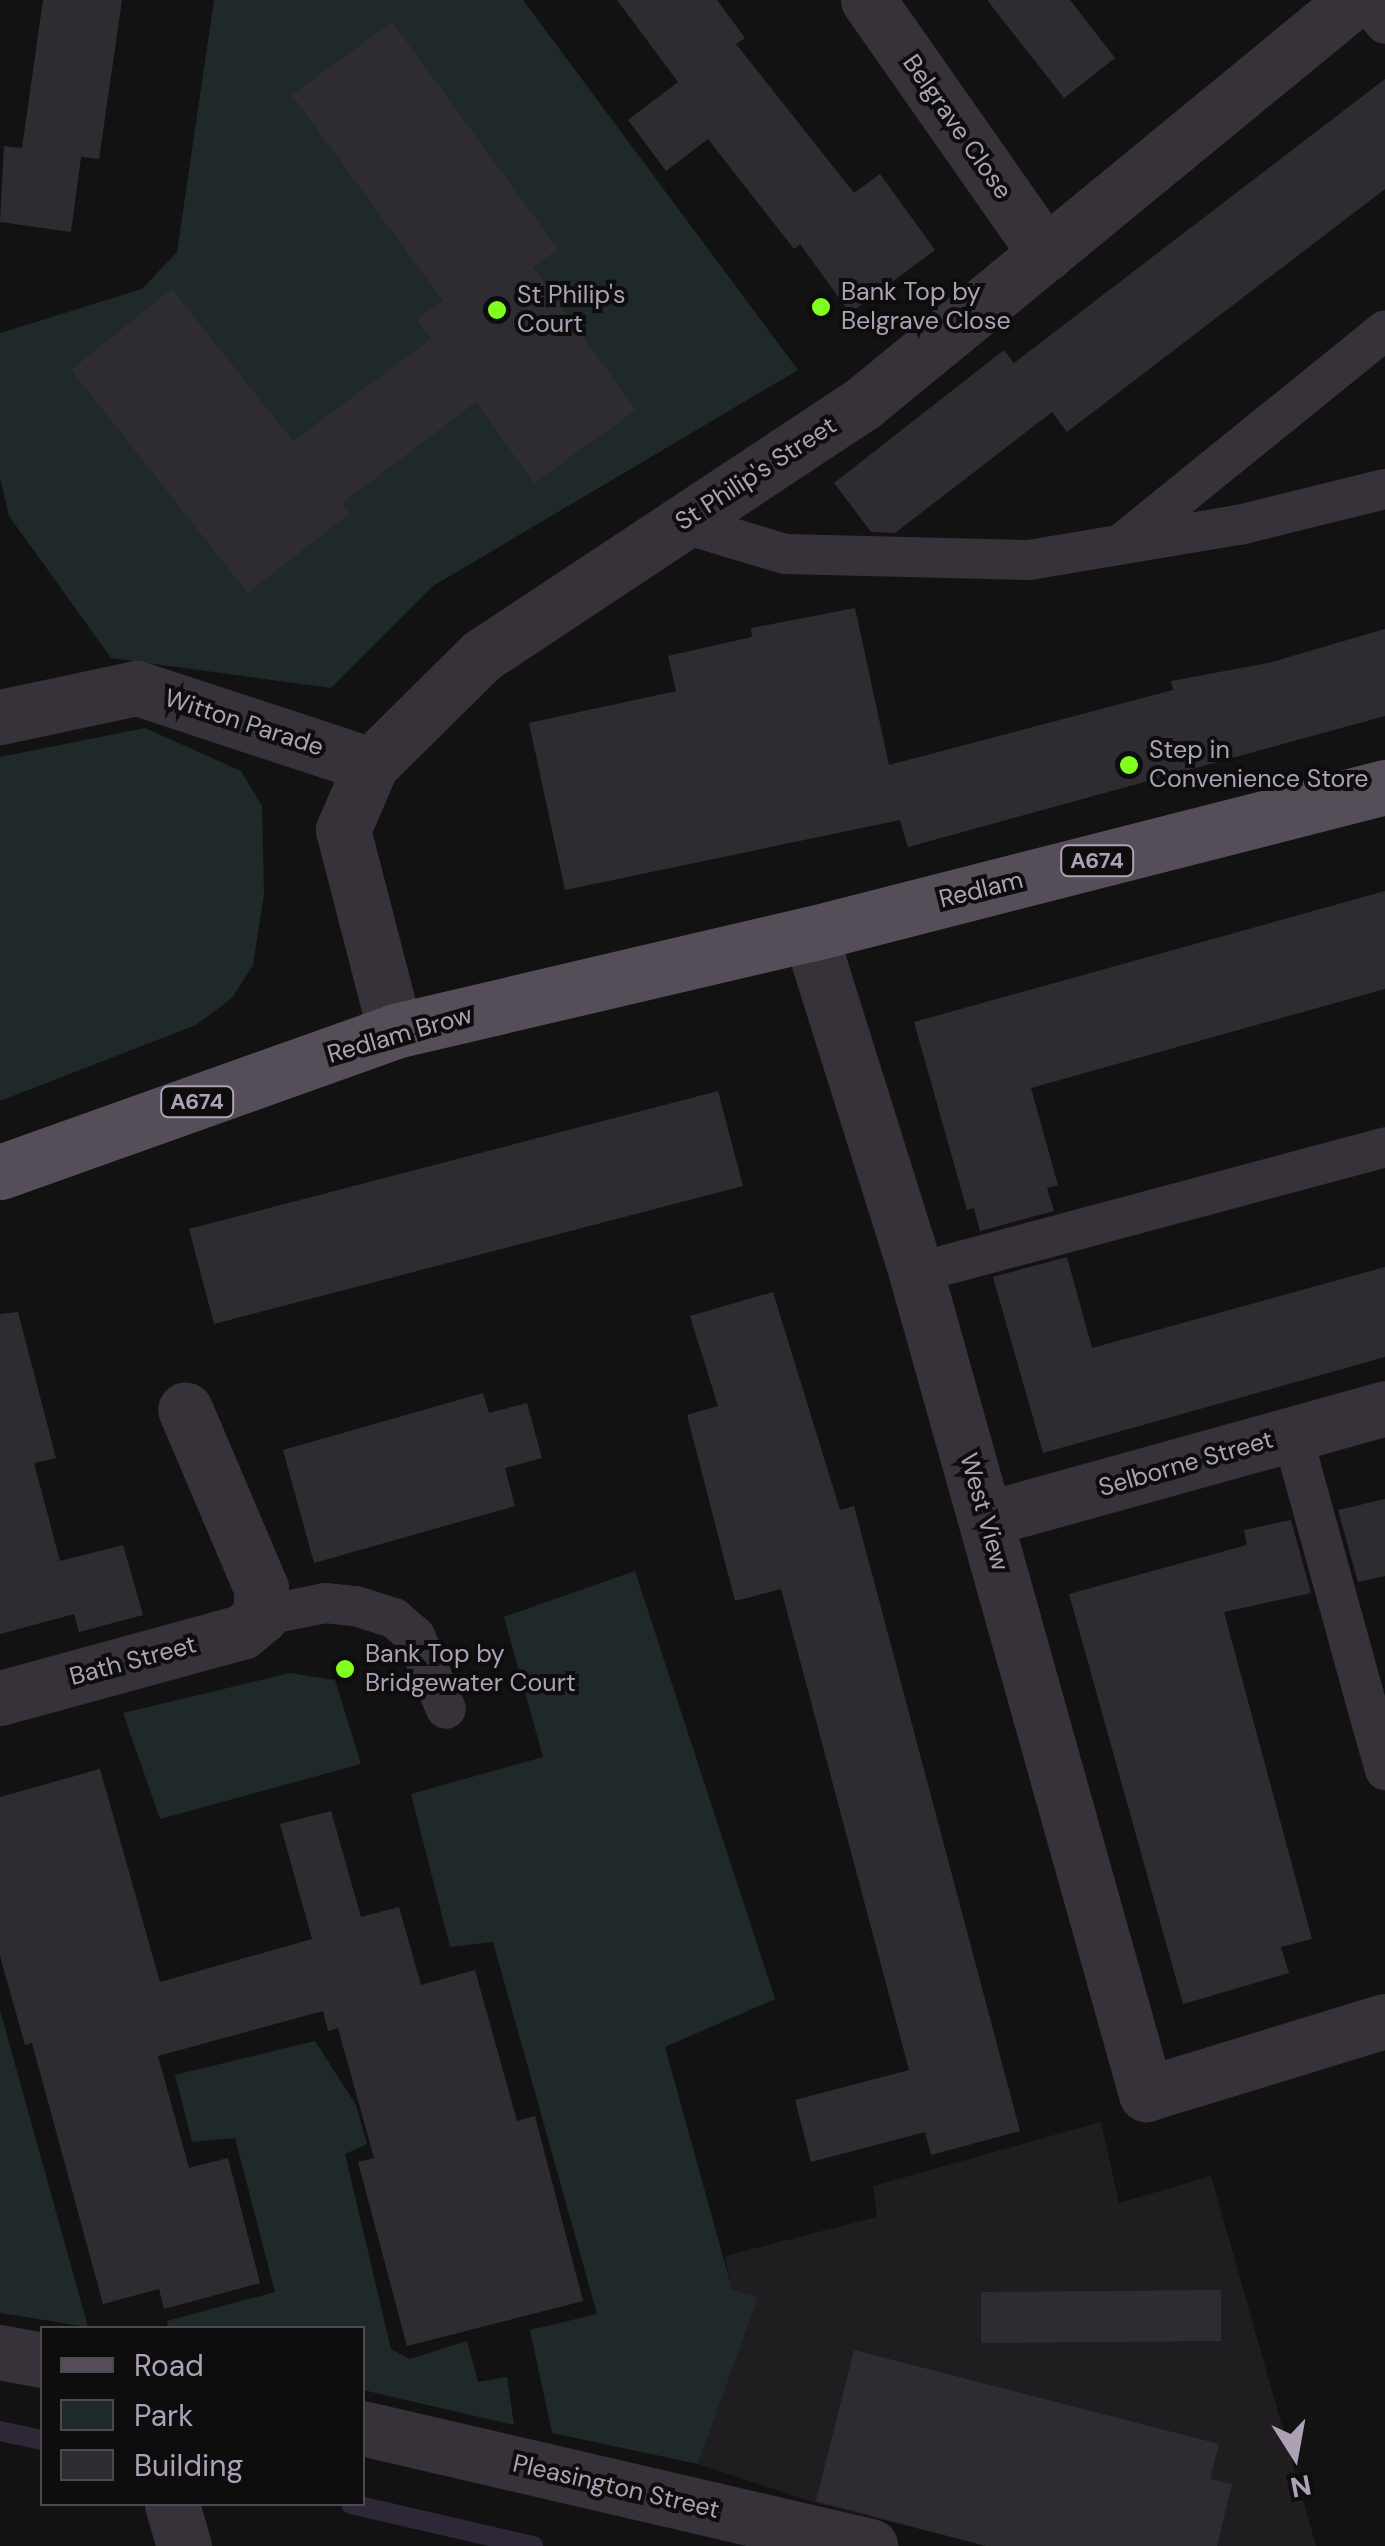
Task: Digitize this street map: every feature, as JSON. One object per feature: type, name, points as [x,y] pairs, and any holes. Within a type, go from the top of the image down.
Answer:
[{"type":"main road","name":"Redlam","points":[[810,934],[1385,787]]},
{"type":"main road","name":"Redlam Brow","points":[[0,1172],[395,1031],[810,934]]},
{"type":"street","name":"Belgrave Close","points":[[868,0],[1046,254]]},
{"type":"street","name":"St Philip's Street","points":[[395,1031],[343,830],[371,764],[481,656],[862,404],[1354,0]]},
{"type":"street","name":"Witton Parade","points":[[0,717],[137,688],[371,764]]},
{"type":"street","name":"West View","points":[[810,934],[916,1272],[1146,2094],[1385,2021]]},
{"type":"street","name":"Selborne Street","points":[[986,1519],[1385,1408]]},
{"type":"street","points":[[185,1409],[260,1588],[261,1616]]},
{"type":"street","name":"Bath Street","points":[[0,1698],[242,1632],[261,1616]]},
{"type":"street","points":[[0,2352],[40,2360]]},
{"type":"street","name":"Pleasington Street","points":[[365,2429],[870,2546]]},
{"type":"lane","points":[[1365,0],[1385,24]]},
{"type":"lane","points":[[1123,543],[1385,330]]},
{"type":"lane","points":[[682,523],[785,554],[1029,560],[1240,524],[1385,489]]},
{"type":"lane","points":[[916,1272],[1385,1147]]},
{"type":"lane","points":[[1292,1434],[1379,1723],[1385,1770]]},
{"type":"lane","points":[[261,1616],[325,1603],[356,1606],[394,1618],[415,1636],[446,1709]]},
{"type":"shaded area","points":[[1101,2122],[1119,2203],[1211,2176],[1316,2546],[986,2546],[816,2503],[698,2464],[757,2297],[732,2289],[725,2256],[877,2217],[873,2186]]},
{"type":"green space","points":[[214,0],[523,0],[798,370],[433,586],[331,688],[111,658],[9,516],[0,478],[0,333],[142,289],[177,252]]},
{"type":"green space","points":[[145,728],[241,771],[262,806],[264,894],[253,965],[232,998],[196,1025],[0,1101],[0,757]]},
{"type":"green space","points":[[635,1571],[775,1999],[665,2047],[732,2289],[758,2297],[698,2464],[552,2433],[530,2330],[597,2314],[493,1942],[450,1947],[411,1794],[543,1757],[504,1617]]},
{"type":"green space","points":[[290,1673],[335,1680],[361,1764],[160,1819],[123,1713]]},
{"type":"green space","points":[[0,2010],[88,2326],[0,2313]]},
{"type":"green space","points":[[315,2041],[356,2105],[367,2144],[345,2154],[391,2349],[410,2359],[467,2341],[478,2382],[507,2377],[514,2425],[365,2390],[365,2326],[168,2326],[167,2321],[275,2292],[235,2138],[192,2142],[175,2075]]},
{"type":"building","points":[[43,0],[122,0],[99,159],[81,157],[71,232],[0,222],[4,146],[22,148]]},
{"type":"building","points":[[617,0],[717,0],[745,38],[736,44],[854,193],[880,174],[935,250],[850,313],[800,244],[794,249],[708,139],[666,171],[628,120],[678,82]]},
{"type":"building","points":[[987,0],[1070,0],[1115,58],[1064,98]]},
{"type":"building","name":"St Philip's Court","points":[[392,22],[558,249],[533,267],[636,410],[534,483],[476,402],[342,503],[350,513],[248,593],[71,370],[172,289],[293,441],[431,339],[417,319],[443,301],[292,95]]},
{"type":"building","points":[[1385,79],[1385,189],[1067,432],[1052,412],[895,533],[871,532],[834,483],[1004,350],[1014,363]]},
{"type":"building","points":[[855,608],[889,765],[1173,690],[1171,681],[1268,663],[1385,629],[1385,716],[908,847],[900,820],[565,890],[529,723],[676,691],[668,656],[752,637],[751,628]]},
{"type":"building","points":[[1385,891],[1385,989],[1031,1088],[1058,1185],[1047,1188],[1054,1211],[980,1231],[974,1208],[967,1210],[914,1022]]},
{"type":"building","points":[[718,1091],[743,1186],[214,1324],[189,1229]]},
{"type":"building","points":[[1067,1257],[1092,1348],[1385,1267],[1385,1357],[1043,1453],[993,1277]]},
{"type":"building","points":[[773,1292],[840,1510],[854,1506],[1020,2131],[931,2155],[925,2132],[811,2162],[795,2100],[909,2070],[781,1589],[735,1601],[687,1415],[718,1406],[690,1316]]},
{"type":"building","points":[[18,1312],[56,1458],[34,1463],[60,1561],[123,1545],[143,1615],[79,1632],[74,1614],[0,1634],[0,1314]]},
{"type":"building","points":[[483,1393],[489,1413],[527,1403],[542,1458],[505,1468],[515,1506],[314,1563],[283,1450]]},
{"type":"building","points":[[1385,1499],[1385,1576],[1358,1582],[1338,1510]]},
{"type":"building","points":[[1291,1520],[1311,1593],[1224,1612],[1312,1939],[1281,1947],[1289,1973],[1183,2004],[1069,1594],[1247,1545],[1244,1530]]},
{"type":"building","points":[[100,1769],[160,1982],[312,1939],[280,1824],[331,1811],[361,1917],[399,1907],[421,1985],[475,1970],[517,2121],[535,2116],[583,2301],[407,2346],[358,2162],[374,2158],[338,2028],[328,2031],[323,2011],[158,2056],[189,2168],[228,2158],[260,2283],[164,2309],[159,2289],[103,2304],[32,2043],[25,2045],[0,1956],[0,1797]]},
{"type":"building","points":[[1221,2290],[1221,2341],[981,2343],[981,2292]]},
{"type":"building","points":[[854,2350],[1219,2444],[1210,2479],[1232,2484],[1217,2546],[986,2546],[816,2501]]},
{"type":"waterway","points":[[0,2431],[40,2440]]},
{"type":"waterway","points":[[360,2506],[533,2546]]},
{"type":"place","name":"Bank Top by Belgrave Close","points":[[821,307]]},
{"type":"place","name":"St Philip's Court","points":[[497,310]]},
{"type":"place","name":"Step in Convenience Store","points":[[1129,765]]},
{"type":"place","name":"Bank Top by Bridgewater Court","points":[[345,1669]]}]
